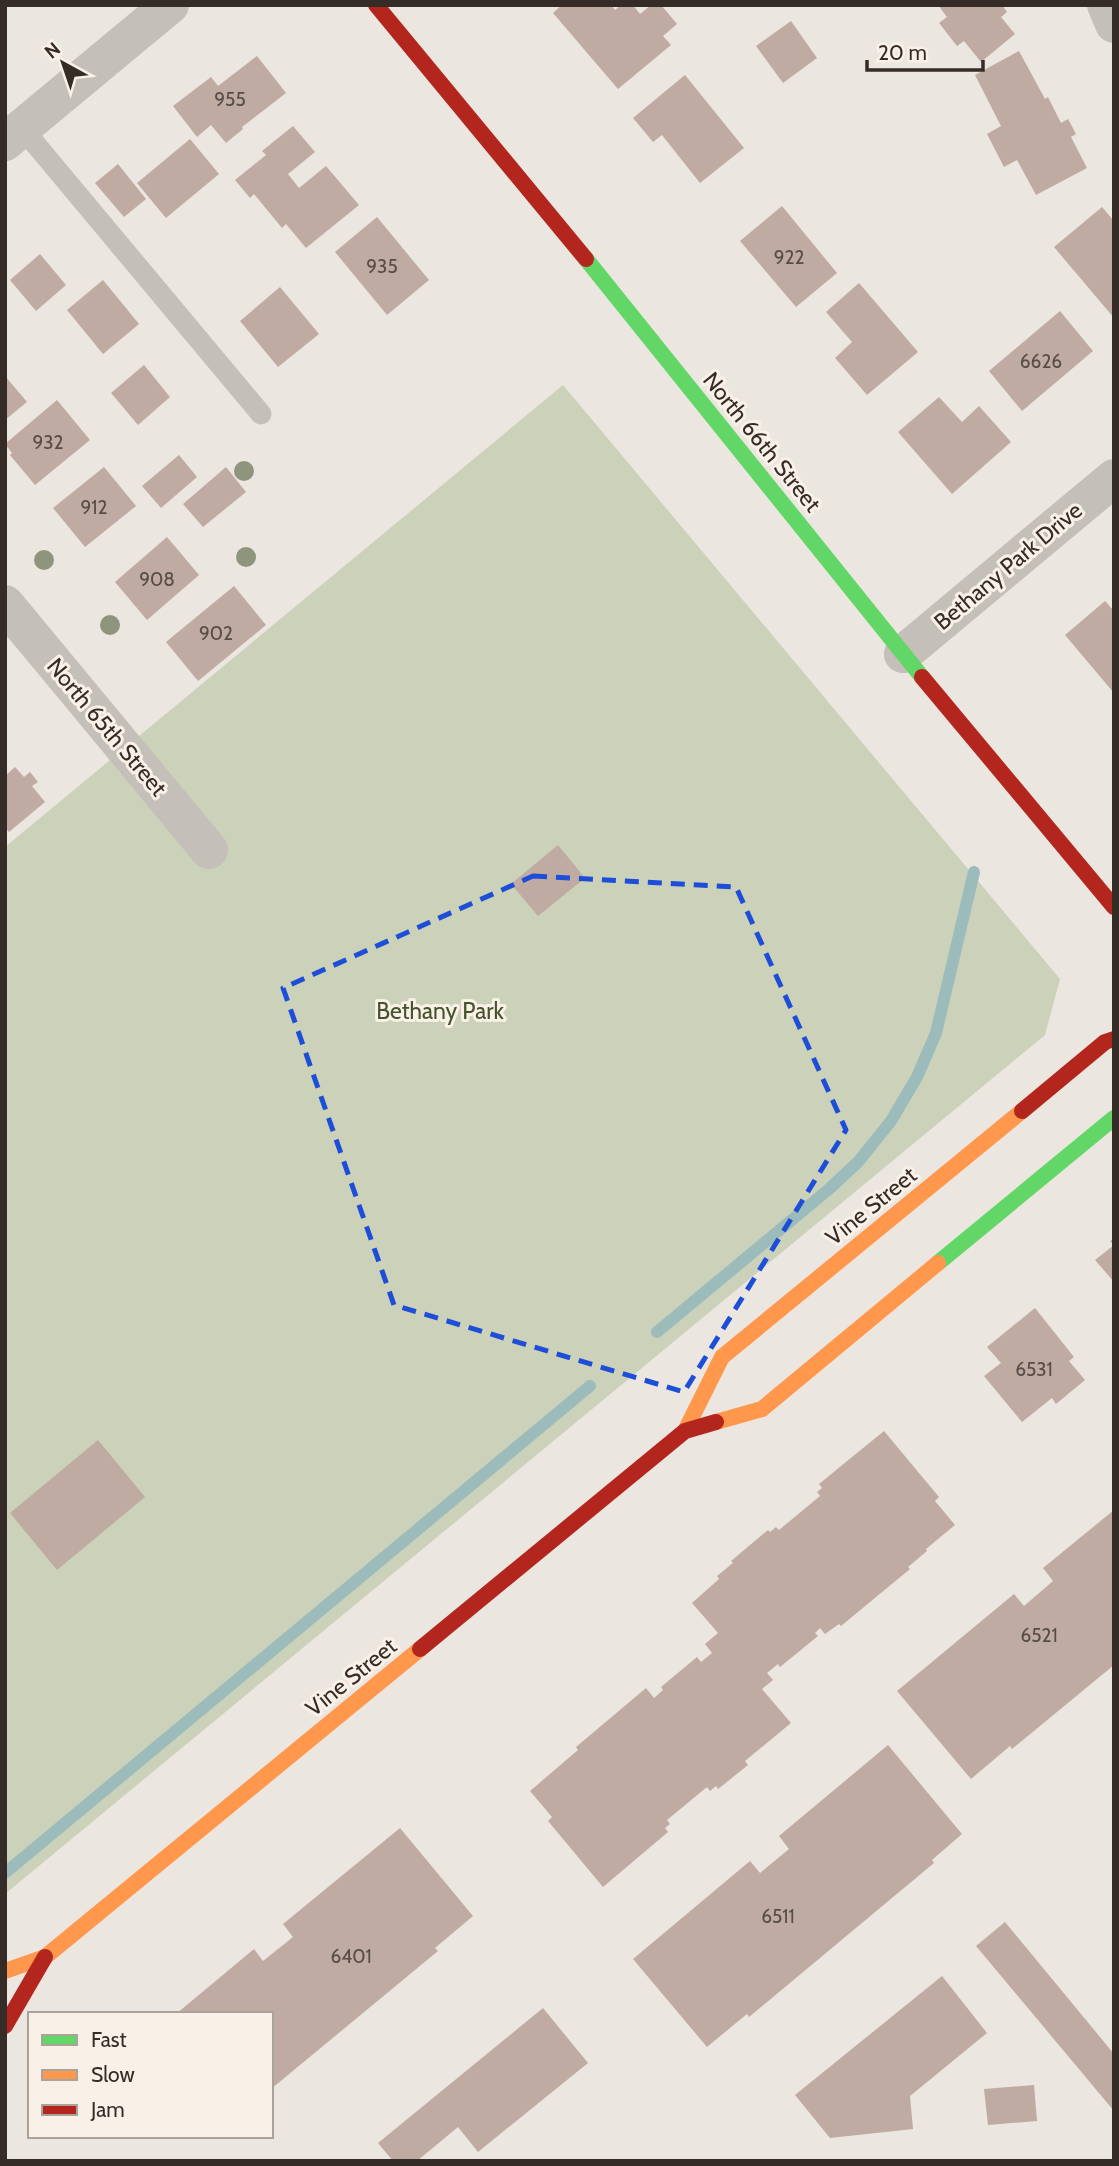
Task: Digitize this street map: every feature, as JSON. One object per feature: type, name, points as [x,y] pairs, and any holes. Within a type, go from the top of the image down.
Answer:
[{"type":"main road","name":"North 66th Street","points":[[376,5],[586,258],[903,654],[1114,907]]},
{"type":"main road","name":"Vine Street","points":[[685,1431],[722,1357],[1105,1042],[1114,1039]]},
{"type":"main road","name":"Vine Street","points":[[5,1971],[45,1957],[685,1431],[762,1409],[1114,1118]]},
{"type":"main road","name":"Vine Street","points":[[5,2026],[45,1957]]},
{"type":"street","points":[[14,135],[170,5]]},
{"type":"street","points":[[1106,5],[1114,24]]},
{"type":"street","name":"Bethany Park Drive","points":[[903,654],[1114,478]]},
{"type":"street","name":"North 65th Street","points":[[5,604],[209,850]]},
{"type":"lane","points":[[14,135],[261,414]]},
{"type":"highlighted area","points":[[533,876],[736,887],[846,1130],[684,1392],[394,1305],[283,988]]},
{"type":"green space","name":"Bethany Park","points":[[563,385],[1060,979],[1045,1035],[5,1894],[5,847]]},
{"type":"building","points":[[562,5],[611,5],[615,10],[621,5],[633,5],[640,14],[651,5],[661,5],[677,24],[663,36],[671,45],[618,89],[553,13]]},
{"type":"building","points":[[938,5],[1002,5],[1007,12],[1001,17],[1015,34],[981,62],[964,41],[957,46],[939,23],[947,17]]},
{"type":"building","points":[[791,21],[817,58],[783,83],[756,46]]},
{"type":"building","points":[[1019,51],[1061,123],[1068,119],[1076,134],[1071,137],[1087,168],[1036,195],[1017,160],[1004,167],[987,134],[1001,126],[975,75]]},
{"type":"building","points":[[257,56],[286,93],[226,143],[211,125],[197,137],[173,106],[211,77],[218,86]]},
{"type":"building","points":[[685,75],[744,148],[700,183],[662,135],[653,142],[633,118]]},
{"type":"building","points":[[293,126],[315,152],[288,174],[299,188],[326,166],[359,205],[306,248],[286,224],[282,228],[254,194],[250,198],[235,180],[266,155],[262,151]]},
{"type":"building","points":[[190,139],[219,174],[166,218],[137,183]]},
{"type":"building","points":[[118,164],[146,199],[124,217],[95,183]]},
{"type":"building","points":[[782,206],[837,273],[796,307],[740,241]]},
{"type":"building","points":[[1102,207],[1114,221],[1114,318],[1054,247]]},
{"type":"building","points":[[377,217],[429,280],[387,315],[335,252]]},
{"type":"building","points":[[40,254],[66,285],[36,311],[10,280]]},
{"type":"building","points":[[103,280],[139,324],[103,354],[67,310]]},
{"type":"building","points":[[859,283],[918,352],[867,395],[835,358],[852,342],[826,312]]},
{"type":"building","points":[[280,287],[319,334],[278,367],[240,321]]},
{"type":"building","points":[[1060,311],[1093,351],[1022,411],[989,371]]},
{"type":"building","points":[[144,365],[170,397],[138,425],[111,393]]},
{"type":"building","points":[[5,376],[27,402],[5,420]]},
{"type":"building","points":[[939,397],[962,422],[979,406],[1011,442],[952,494],[898,432]]},
{"type":"building","points":[[57,400],[90,440],[35,485],[10,455],[12,453],[5,444]]},
{"type":"building","points":[[179,455],[197,477],[161,508],[142,486]]},
{"type":"building","points":[[104,467],[136,506],[85,547],[53,508]]},
{"type":"building","points":[[226,467],[246,492],[203,527],[183,504]]},
{"type":"building","points":[[167,537],[199,575],[147,620],[115,582]]},
{"type":"building","points":[[234,586],[266,625],[198,681],[166,642]]},
{"type":"building","points":[[1105,601],[1114,611],[1114,693],[1065,635]]},
{"type":"building","points":[[15,767],[24,777],[30,772],[38,782],[32,786],[45,802],[9,832],[5,827],[5,776]]},
{"type":"building","points":[[558,845],[585,878],[538,916],[511,884]]},
{"type":"building","points":[[1114,1245],[1114,1282],[1095,1260]]},
{"type":"building","points":[[1035,1308],[1074,1357],[1069,1361],[1085,1380],[1056,1404],[1052,1398],[1022,1422],[984,1376],[1001,1363],[987,1347]]},
{"type":"building","points":[[884,1431],[939,1497],[935,1501],[955,1525],[926,1549],[927,1551],[908,1567],[910,1569],[841,1626],[839,1624],[825,1634],[820,1628],[815,1633],[818,1636],[780,1667],[778,1664],[767,1673],[773,1680],[762,1689],[791,1723],[745,1761],[748,1765],[718,1789],[716,1786],[710,1791],[707,1787],[667,1820],[670,1824],[665,1828],[668,1832],[603,1887],[548,1821],[552,1817],[530,1791],[578,1750],[576,1747],[646,1688],[654,1698],[663,1690],[661,1687],[697,1657],[701,1662],[712,1653],[705,1644],[718,1633],[692,1603],[719,1579],[717,1576],[733,1563],[731,1561],[768,1530],[770,1532],[776,1527],[779,1530],[820,1496],[817,1492],[822,1488],[819,1484]]},
{"type":"building","points":[[98,1440],[145,1497],[57,1570],[10,1513]]},
{"type":"building","points":[[1114,1510],[1114,1665],[971,1779],[897,1691],[1014,1594],[1024,1606],[1053,1581],[1043,1568]]},
{"type":"building","points":[[888,1745],[962,1834],[932,1860],[934,1863],[749,2017],[747,2014],[707,2047],[633,1959],[750,1861],[760,1873],[789,1849],[779,1836]]},
{"type":"building","points":[[400,1828],[473,1916],[435,1948],[438,1951],[273,2087],[273,2012],[178,2012],[254,1949],[263,1961],[293,1937],[283,1924]]},
{"type":"building","points":[[1005,1922],[1114,2054],[1114,2111],[976,1946]]},
{"type":"building","points":[[942,1976],[987,2033],[910,2096],[913,2129],[830,2138],[795,2095]]},
{"type":"building","points":[[543,2008],[588,2063],[478,2152],[458,2127],[417,2161],[393,2161],[378,2143]]},
{"type":"building","points":[[1034,2085],[1037,2121],[988,2125],[984,2089]]},
{"type":"waterway","points":[[657,1332],[829,1189],[858,1162],[891,1121],[917,1077],[936,1033],[974,872]]},
{"type":"waterway","points":[[5,1873],[590,1386]]},
{"type":"traffic: fast","points":[[586,259],[922,677]]},
{"type":"traffic: fast","points":[[938,1263],[1114,1118]]},
{"type":"traffic: slow","points":[[685,1431],[722,1357],[1022,1111]]},
{"type":"traffic: slow","points":[[716,1422],[762,1409],[938,1263]]},
{"type":"traffic: slow","points":[[5,1971],[45,1957],[420,1649]]},
{"type":"traffic: jam","points":[[376,5],[586,259]]},
{"type":"traffic: jam","points":[[922,677],[1114,907]]},
{"type":"traffic: jam","points":[[1022,1111],[1105,1042],[1114,1039]]},
{"type":"traffic: jam","points":[[420,1649],[685,1431],[716,1422]]},
{"type":"traffic: jam","points":[[5,2026],[45,1957]]}]
